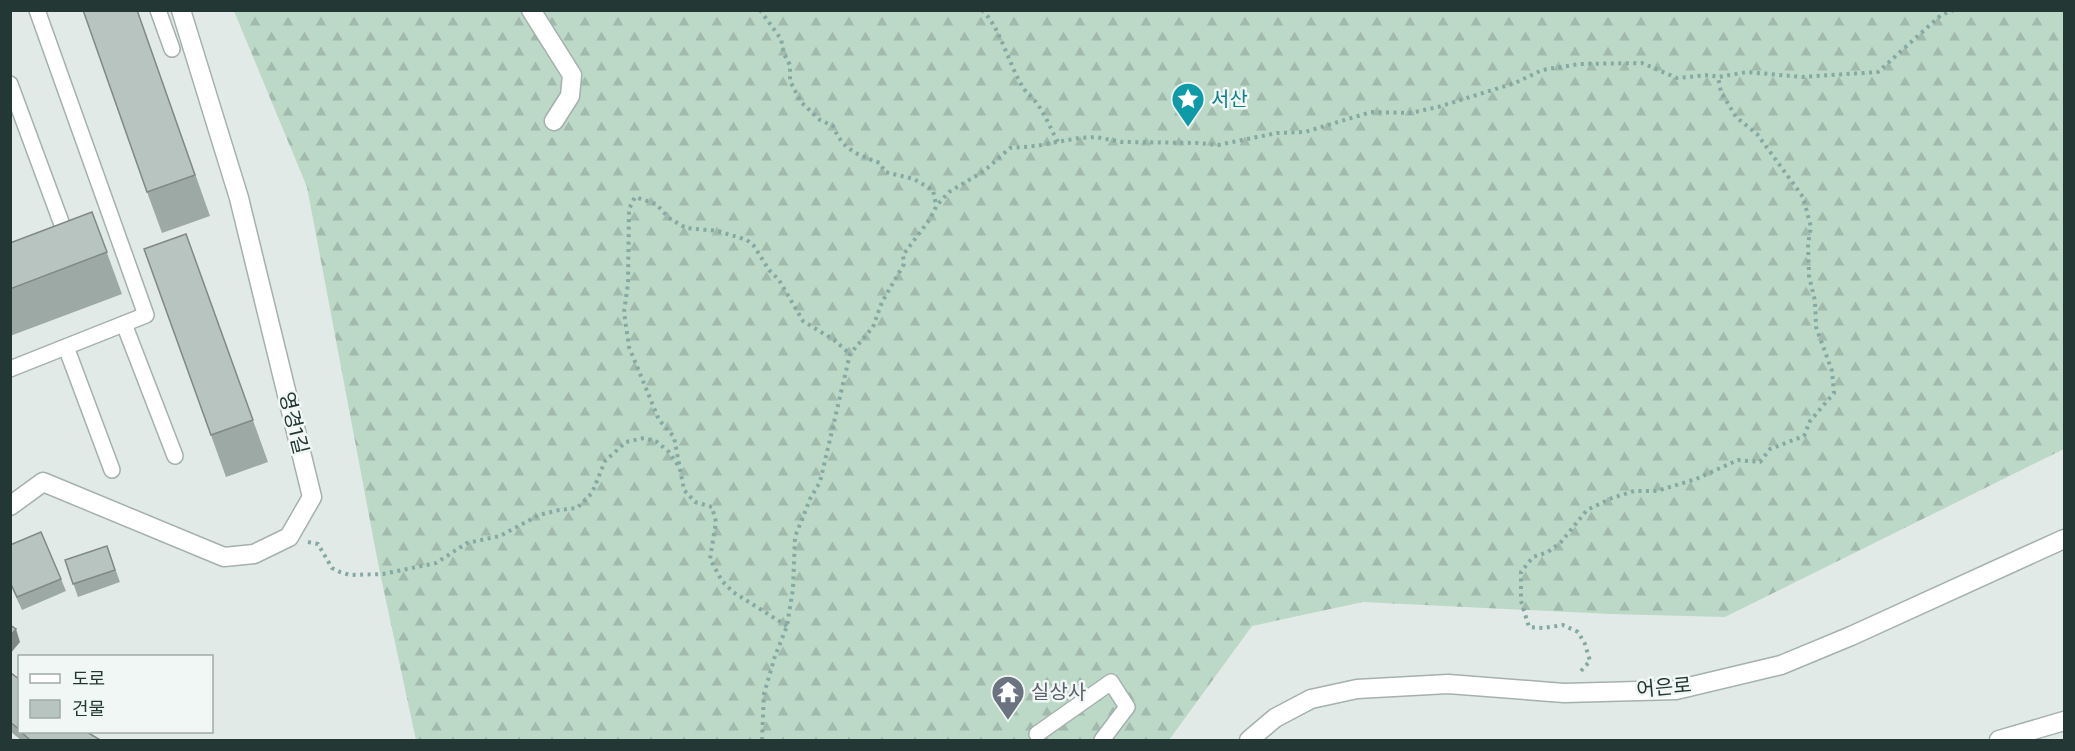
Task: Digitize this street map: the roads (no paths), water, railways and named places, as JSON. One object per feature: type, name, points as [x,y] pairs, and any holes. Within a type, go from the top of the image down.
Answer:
[{"type":"street","name":"영경1길","points":[[10,506],[43,482],[224,557],[255,554],[289,537],[312,497],[239,198],[181,10]]},
{"type":"street","points":[[531,10],[572,75],[570,96],[554,122]]},
{"type":"street","name":"어은로","points":[[1249,741],[1275,717],[1311,699],[1357,689],[1449,684],[1564,693],[1676,690],[1781,664],[1851,636],[2064,539]]},
{"type":"street","points":[[1999,741],[2064,721]]},
{"type":"lane","points":[[10,369],[146,315],[103,216],[37,10]]},
{"type":"lane","points":[[158,10],[172,49]]},
{"type":"lane","points":[[10,84],[64,230]]},
{"type":"lane","points":[[124,324],[175,456]]},
{"type":"lane","points":[[66,347],[112,470]]},
{"type":"lane","points":[[1037,734],[1111,682],[1128,707],[1102,741]]},
{"type":"place","name":"서산","points":[[1188,128]]},
{"type":"place","name":"실상사","points":[[1008,721]]}]
